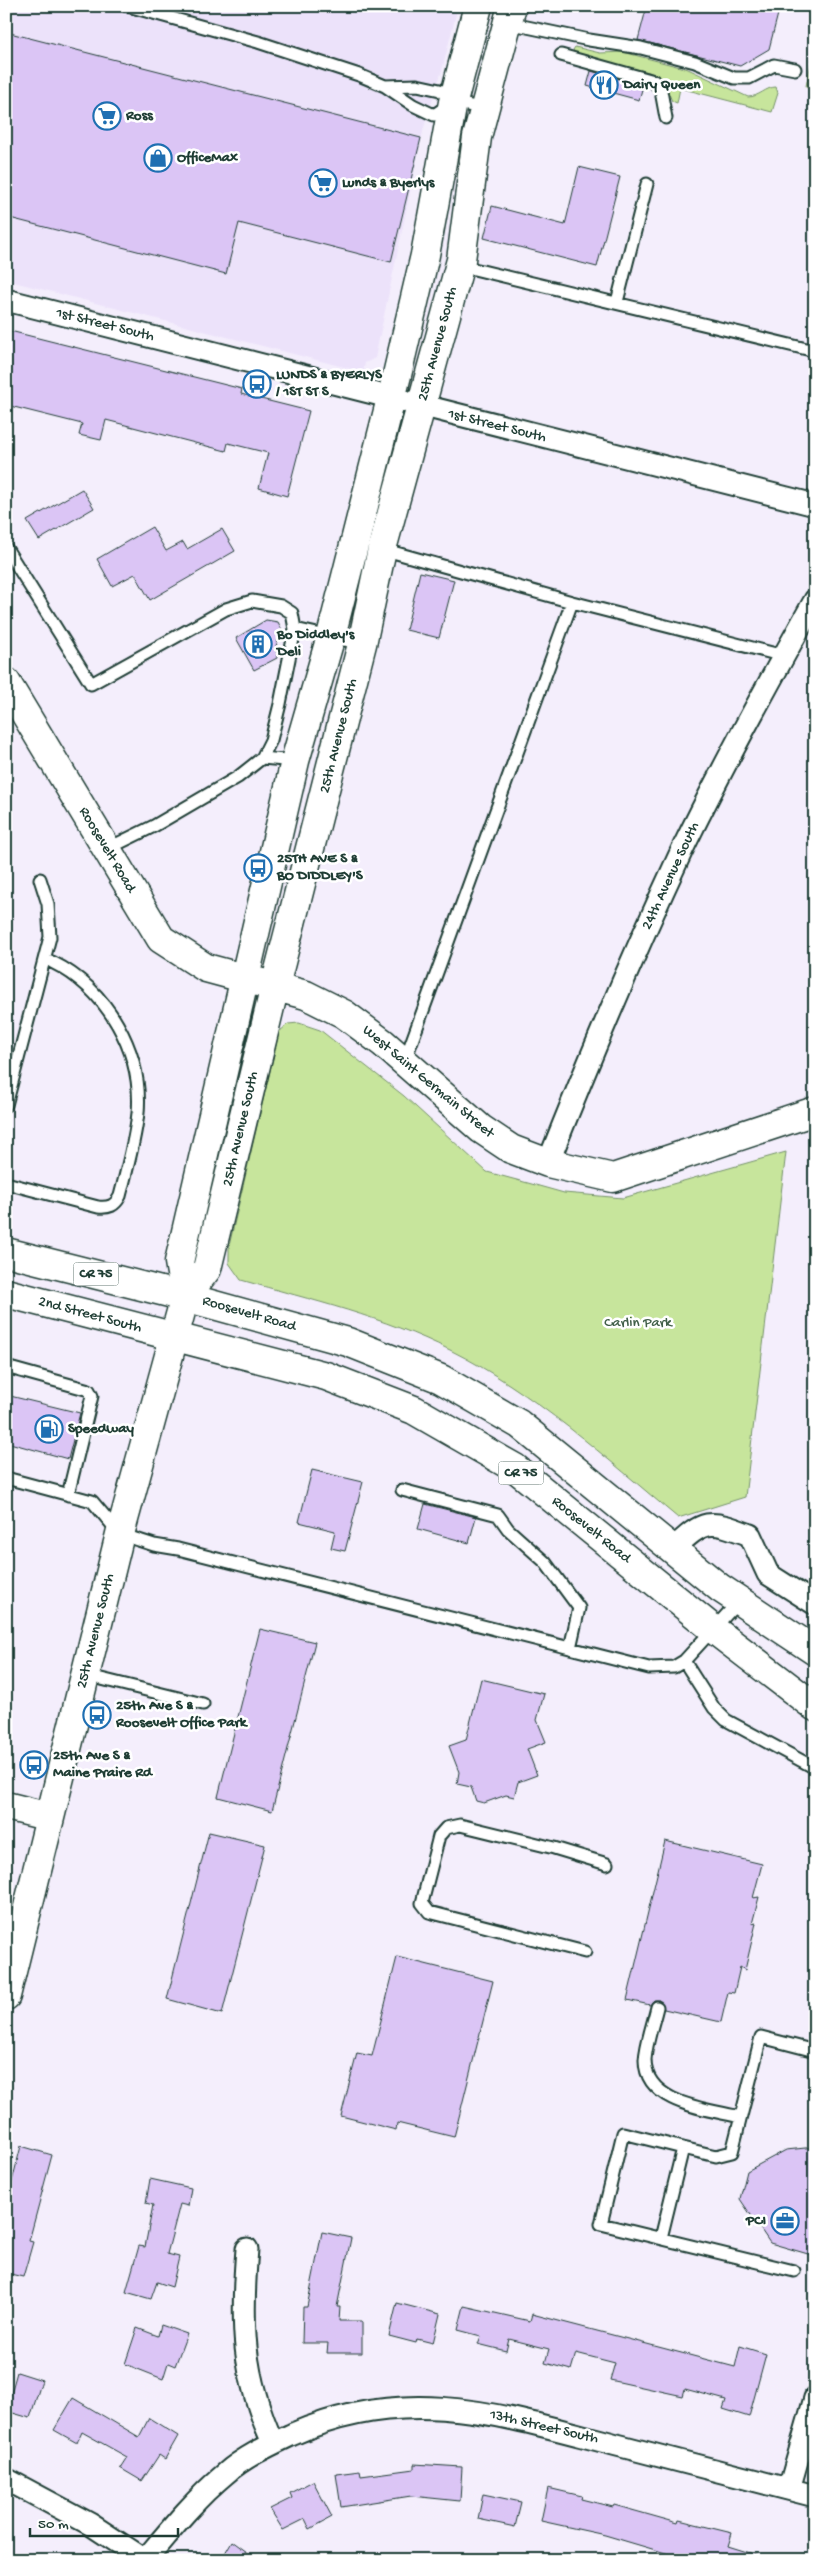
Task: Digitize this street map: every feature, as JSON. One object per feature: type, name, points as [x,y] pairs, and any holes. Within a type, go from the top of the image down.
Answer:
[{"type":"street","name":"25th Avenue South","points":[[6,1996],[13,1940],[50,1817],[120,1534],[185,1297],[179,1262],[243,977],[295,761],[331,636],[392,397],[425,255],[453,102],[476,10]]},
{"type":"street","name":"25th Avenue South","points":[[185,1297],[207,1269],[275,986],[362,644],[382,549],[461,260],[477,137],[510,14]]},
{"type":"street","name":"1st Street South","points":[[6,300],[815,505]]},
{"type":"street","name":"24th Avenue South","points":[[548,1162],[613,1002],[683,849],[815,600]]},
{"type":"street","name":"Roosevelt Road","points":[[6,682],[161,939],[206,968],[243,977]]},
{"type":"street","name":"West Saint Germain Street","points":[[243,977],[306,995],[344,1014],[404,1062],[481,1129],[511,1149],[548,1162],[613,1178],[815,1112]]},
{"type":"street","name":"CR 75","points":[[6,1252],[185,1297]]},
{"type":"street","name":"2nd Street South","points":[[6,1293],[175,1337]]},
{"type":"street","name":"Roosevelt Road","points":[[185,1297],[348,1342],[441,1379],[519,1424],[672,1550],[739,1601],[815,1651]]},
{"type":"street","name":"Roosevelt Road","points":[[175,1337],[326,1376],[414,1410],[515,1468],[713,1629],[815,1707]]},
{"type":"street","points":[[672,1550],[694,1529],[718,1523],[750,1535],[768,1574],[815,1604]]},
{"type":"street","points":[[6,1806],[50,1817]]},
{"type":"street","points":[[6,2478],[90,2524],[145,2560],[190,2506],[226,2473],[273,2443],[260,2414],[248,2370],[243,2298],[247,2249]]},
{"type":"street","points":[[789,2489],[815,2398]]},
{"type":"street","name":"13th Street South","points":[[273,2443],[325,2420],[377,2409],[446,2407],[513,2418],[815,2496]]},
{"type":"lane","points":[[128,6],[258,42],[359,74],[385,86],[413,105],[434,115],[453,102]]},
{"type":"lane","points":[[510,14],[610,44],[641,48],[695,62],[734,78],[750,78],[774,65],[795,69]]},
{"type":"lane","points":[[561,55],[654,81],[660,91],[666,118]]},
{"type":"lane","points":[[385,86],[417,85],[440,90],[453,102],[485,109]]},
{"type":"lane","points":[[617,302],[647,184]]},
{"type":"lane","points":[[461,260],[474,269],[815,351]]},
{"type":"lane","points":[[6,548],[91,684],[226,609],[252,601],[280,606],[292,613],[295,629],[280,704],[271,740],[262,758],[238,776],[154,826],[107,849]]},
{"type":"lane","points":[[382,549],[572,602],[784,656]]},
{"type":"lane","points":[[404,1062],[572,602]]},
{"type":"lane","points":[[295,629],[362,644]]},
{"type":"lane","points":[[262,758],[295,761]]},
{"type":"lane","points":[[6,1105],[50,937],[48,904],[40,879]]},
{"type":"lane","points":[[6,1183],[108,1208],[116,1204],[120,1196],[136,1128],[137,1088],[127,1043],[109,1010],[98,997],[67,969],[52,962]]},
{"type":"lane","points":[[6,1367],[89,1390],[92,1396],[68,1495]]},
{"type":"lane","points":[[6,1478],[92,1501],[120,1534],[154,1545],[178,1549],[649,1668],[674,1667],[684,1661],[739,1601]]},
{"type":"lane","points":[[402,1490],[498,1515],[508,1529],[545,1562],[579,1608],[570,1648]]},
{"type":"lane","points":[[684,1661],[714,1708],[726,1720],[815,1768]]},
{"type":"lane","points":[[85,1675],[203,1704]]},
{"type":"lane","points":[[585,1952],[435,1915],[424,1908],[422,1903],[439,1836],[446,1828],[460,1826],[554,1848],[607,1864]]},
{"type":"lane","points":[[657,2008],[646,2053],[646,2072],[651,2082],[665,2094],[680,2102],[740,2117]]},
{"type":"lane","points":[[794,2272],[601,2224],[623,2133],[716,2156],[732,2152],[761,2037],[815,2050]]},
{"type":"lane","points":[[660,2238],[683,2148]]},
{"type":"shaded area","points":[[6,6],[458,6],[442,70],[424,127],[375,358],[365,363],[363,372],[6,280]]},
{"type":"green space","points":[[815,46],[815,97],[806,86]]},
{"type":"green space","points":[[575,47],[600,53],[623,52],[688,69],[748,97],[772,87],[776,87],[778,93],[772,112],[680,88],[677,103],[672,101],[662,78],[649,72],[576,55],[573,50]]},
{"type":"green space","name":"Carlin Park","points":[[299,1023],[320,1030],[404,1096],[487,1172],[564,1193],[623,1198],[786,1152],[745,1497],[678,1518],[540,1406],[481,1367],[450,1350],[425,1338],[374,1319],[241,1280],[229,1263],[229,1246],[279,1032],[288,1024]]},
{"type":"building","points":[[647,6],[780,6],[769,49],[740,66],[638,40]]},
{"type":"building","points":[[6,32],[421,138],[391,262],[239,223],[226,274],[6,217]]},
{"type":"building","points":[[591,71],[643,86],[639,100],[587,86]]},
{"type":"building","points":[[579,167],[620,177],[597,267],[484,238],[492,206],[565,225]]},
{"type":"building","points":[[6,330],[242,389],[241,394],[309,411],[287,496],[259,488],[268,453],[228,443],[226,451],[106,420],[101,440],[79,435],[82,424],[6,405]]},
{"type":"building","points":[[82,489],[94,508],[39,540],[27,521]]},
{"type":"building","points":[[152,527],[166,551],[183,542],[187,549],[222,529],[235,551],[150,600],[135,574],[112,586],[97,559]]},
{"type":"building","points":[[420,572],[454,580],[439,638],[406,630]]},
{"type":"building","name":"Bo Diddley's Deli","points":[[266,620],[278,622],[282,630],[276,646],[277,658],[254,670],[236,638]]},
{"type":"building","points":[[6,1395],[80,1413],[68,1459],[6,1442]]},
{"type":"building","points":[[312,1470],[363,1482],[345,1551],[331,1548],[335,1531],[299,1522]]},
{"type":"building","points":[[425,1504],[476,1517],[469,1543],[418,1529]]},
{"type":"building","points":[[260,1629],[315,1642],[272,1811],[218,1797]]},
{"type":"building","points":[[481,1679],[544,1694],[537,1720],[546,1742],[527,1749],[537,1775],[518,1782],[514,1797],[506,1795],[484,1803],[476,1801],[471,1787],[457,1784],[459,1772],[449,1746],[466,1740]]},
{"type":"building","points":[[209,1832],[265,1845],[222,2014],[167,1999]]},
{"type":"building","points":[[665,1841],[762,1864],[753,1898],[759,1897],[752,1924],[756,1923],[745,1970],[740,1967],[734,1993],[728,1992],[721,2022],[664,2009],[659,2000],[654,2000],[650,2005],[627,2000]]},
{"type":"building","points":[[397,1957],[493,1981],[454,2137],[397,2123],[396,2130],[341,2116],[357,2053],[372,2056]]},
{"type":"building","points":[[21,2146],[52,2155],[29,2241],[33,2242],[23,2277],[6,2273],[6,2205]]},
{"type":"building","name":"PCI","points":[[815,2147],[815,2256],[770,2243],[740,2199],[747,2171],[786,2150]]},
{"type":"building","points":[[150,2179],[191,2188],[188,2206],[180,2204],[167,2254],[179,2257],[172,2287],[157,2282],[151,2299],[126,2292],[139,2246],[145,2247],[153,2205],[146,2203]]},
{"type":"building","points":[[322,2232],[351,2238],[337,2307],[340,2307],[339,2321],[362,2321],[362,2353],[327,2353],[328,2343],[302,2343],[303,2307],[307,2307]]},
{"type":"building","points":[[397,2303],[440,2314],[433,2343],[417,2339],[416,2343],[389,2336]]},
{"type":"building","points":[[464,2306],[530,2321],[532,2314],[735,2367],[740,2346],[766,2354],[749,2417],[723,2409],[726,2400],[685,2389],[683,2396],[610,2380],[615,2363],[576,2353],[571,2370],[545,2363],[549,2349],[509,2339],[506,2351],[478,2344],[481,2336],[458,2330]]},
{"type":"building","points":[[161,2325],[187,2334],[175,2366],[168,2363],[163,2379],[125,2364],[137,2328],[158,2336]]},
{"type":"building","points":[[17,2372],[42,2380],[30,2418],[6,2411]]},
{"type":"building","points":[[73,2398],[139,2437],[149,2418],[178,2436],[165,2459],[159,2455],[142,2481],[120,2468],[127,2457],[82,2432],[77,2443],[54,2430]]},
{"type":"building","points":[[414,2464],[462,2467],[460,2501],[411,2496],[341,2507],[336,2474],[360,2471],[361,2476],[414,2469]]},
{"type":"building","points":[[313,2481],[332,2517],[310,2529],[305,2519],[283,2530],[270,2509],[292,2498],[290,2493]]},
{"type":"building","points":[[548,2488],[582,2496],[581,2499],[613,2507],[614,2505],[678,2523],[679,2520],[732,2533],[728,2546],[760,2556],[759,2560],[668,2560],[669,2554],[605,2535],[541,2521]]},
{"type":"building","points":[[483,2494],[521,2502],[515,2527],[478,2519]]},
{"type":"building","points":[[232,2541],[258,2560],[221,2560]]},
{"type":"place","name":"Dairy Queen","points":[[604,85]]},
{"type":"place","name":"Ross","points":[[107,116]]},
{"type":"place","name":"OfficeMax","points":[[158,158]]},
{"type":"place","name":"Lunds & Byerlys","points":[[323,183]]},
{"type":"place","name":"LUNDS & BYERLYS / 1ST ST S","points":[[257,384]]},
{"type":"place","name":"Bo Diddley's Deli","points":[[258,644]]},
{"type":"place","name":"25TH AVE S & BO DIDDLEY'S","points":[[258,868]]},
{"type":"place","name":"Speedway","points":[[49,1429]]},
{"type":"place","name":"25th Ave S & Roosevelt Office Park","points":[[97,1715]]},
{"type":"place","name":"25th Ave S & Maine Praire Rd","points":[[34,1765]]},
{"type":"place","name":"PCI","points":[[785,2221]]}]
